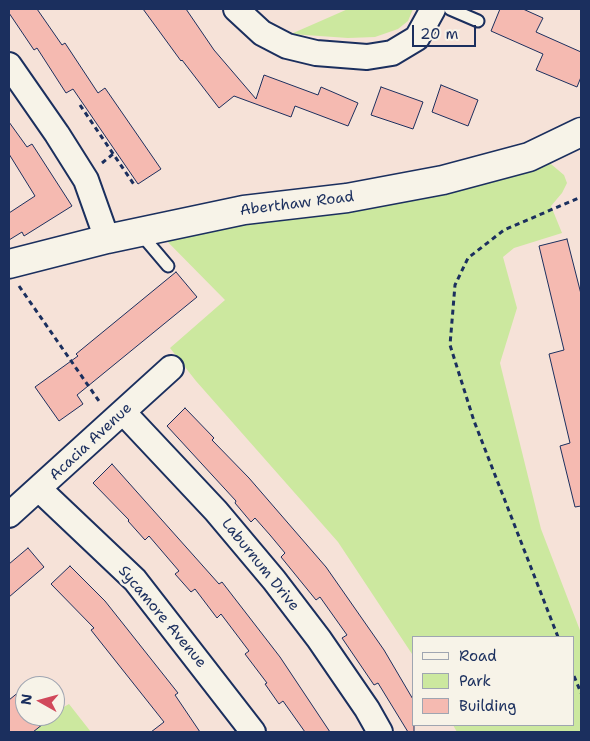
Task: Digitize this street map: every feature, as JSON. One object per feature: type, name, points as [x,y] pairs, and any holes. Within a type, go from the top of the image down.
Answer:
[{"type":"street","points":[[236,9],[262,33],[287,46],[316,53],[367,57],[392,53],[417,38],[432,9]]},
{"type":"street","points":[[9,65],[86,180],[107,239]]},
{"type":"street","name":"Aberthaw Road","points":[[12,272],[107,239],[139,231],[244,210],[347,198],[443,180],[530,157],[581,132]]},
{"type":"street","name":"Acacia Avenue","points":[[9,515],[172,368]]},
{"type":"street","name":"Laburnum Drive","points":[[118,417],[216,511],[274,580],[319,639],[367,709],[380,732]]},
{"type":"street","name":"Sycamore Avenue","points":[[40,489],[135,580],[253,732]]},
{"type":"lane","points":[[450,9],[478,21]]},
{"type":"lane","points":[[139,231],[168,266]]},
{"type":"path","points":[[80,105],[135,186]]},
{"type":"path","points":[[99,165],[114,154]]},
{"type":"path","points":[[558,636],[474,421],[450,345],[455,285],[468,258],[504,230],[581,197]]},
{"type":"path","points":[[12,272],[118,417]]},
{"type":"path","points":[[575,678],[581,693]]},
{"type":"green space","points":[[348,9],[413,9],[408,21],[398,29],[375,37],[348,38],[291,34]]},
{"type":"green space","points":[[539,154],[564,175],[567,183],[562,193],[551,206],[562,233],[514,248],[503,257],[517,308],[500,363],[541,529],[581,633],[581,732],[457,732],[454,726],[575,726],[575,636],[412,636],[412,654],[338,542],[196,381],[170,348],[225,300],[154,228]]},
{"type":"green space","points":[[69,704],[91,732],[33,732],[40,726],[65,726],[65,706]]},
{"type":"building","points":[[9,9],[37,9],[62,45],[65,43],[98,93],[105,88],[161,169],[138,184],[73,89],[66,93],[37,48],[34,50],[9,13]]},
{"type":"building","points":[[143,9],[186,9],[214,50],[256,99],[264,75],[318,95],[321,87],[358,103],[348,126],[295,106],[291,117],[234,96],[219,108],[181,61]]},
{"type":"building","points":[[500,9],[523,9],[543,18],[536,32],[581,52],[581,77],[577,87],[536,70],[543,54],[491,31]]},
{"type":"building","points":[[441,85],[478,100],[468,126],[432,112]]},
{"type":"building","points":[[381,87],[423,102],[413,129],[371,115]]},
{"type":"building","points":[[9,122],[27,147],[32,144],[72,206],[24,236],[22,232],[9,240],[9,213],[35,196],[9,154]]},
{"type":"building","points":[[567,239],[581,294],[581,506],[575,507],[560,446],[570,443],[549,354],[564,350],[539,246]]},
{"type":"building","points":[[176,272],[197,297],[77,395],[83,404],[59,421],[35,387],[78,356],[76,354]]},
{"type":"building","points":[[185,408],[214,438],[212,440],[249,478],[326,567],[384,650],[412,698],[412,726],[414,726],[414,732],[408,732],[378,683],[374,685],[342,638],[347,635],[320,597],[316,600],[281,557],[285,553],[255,518],[251,522],[235,503],[236,501],[167,426]]},
{"type":"building","points":[[112,464],[219,584],[222,582],[280,657],[330,732],[305,732],[283,701],[279,704],[265,684],[267,683],[245,654],[249,651],[221,614],[217,618],[195,589],[191,592],[175,574],[179,571],[149,536],[145,540],[129,520],[93,483]]},
{"type":"building","points":[[28,548],[44,567],[9,597],[9,564]]},
{"type":"building","points":[[70,566],[105,601],[178,693],[175,695],[200,732],[151,732],[164,722],[91,630],[94,628],[51,584]]},
{"type":"building","points":[[15,695],[15,726],[40,726],[33,732],[9,732],[9,700]]}]
